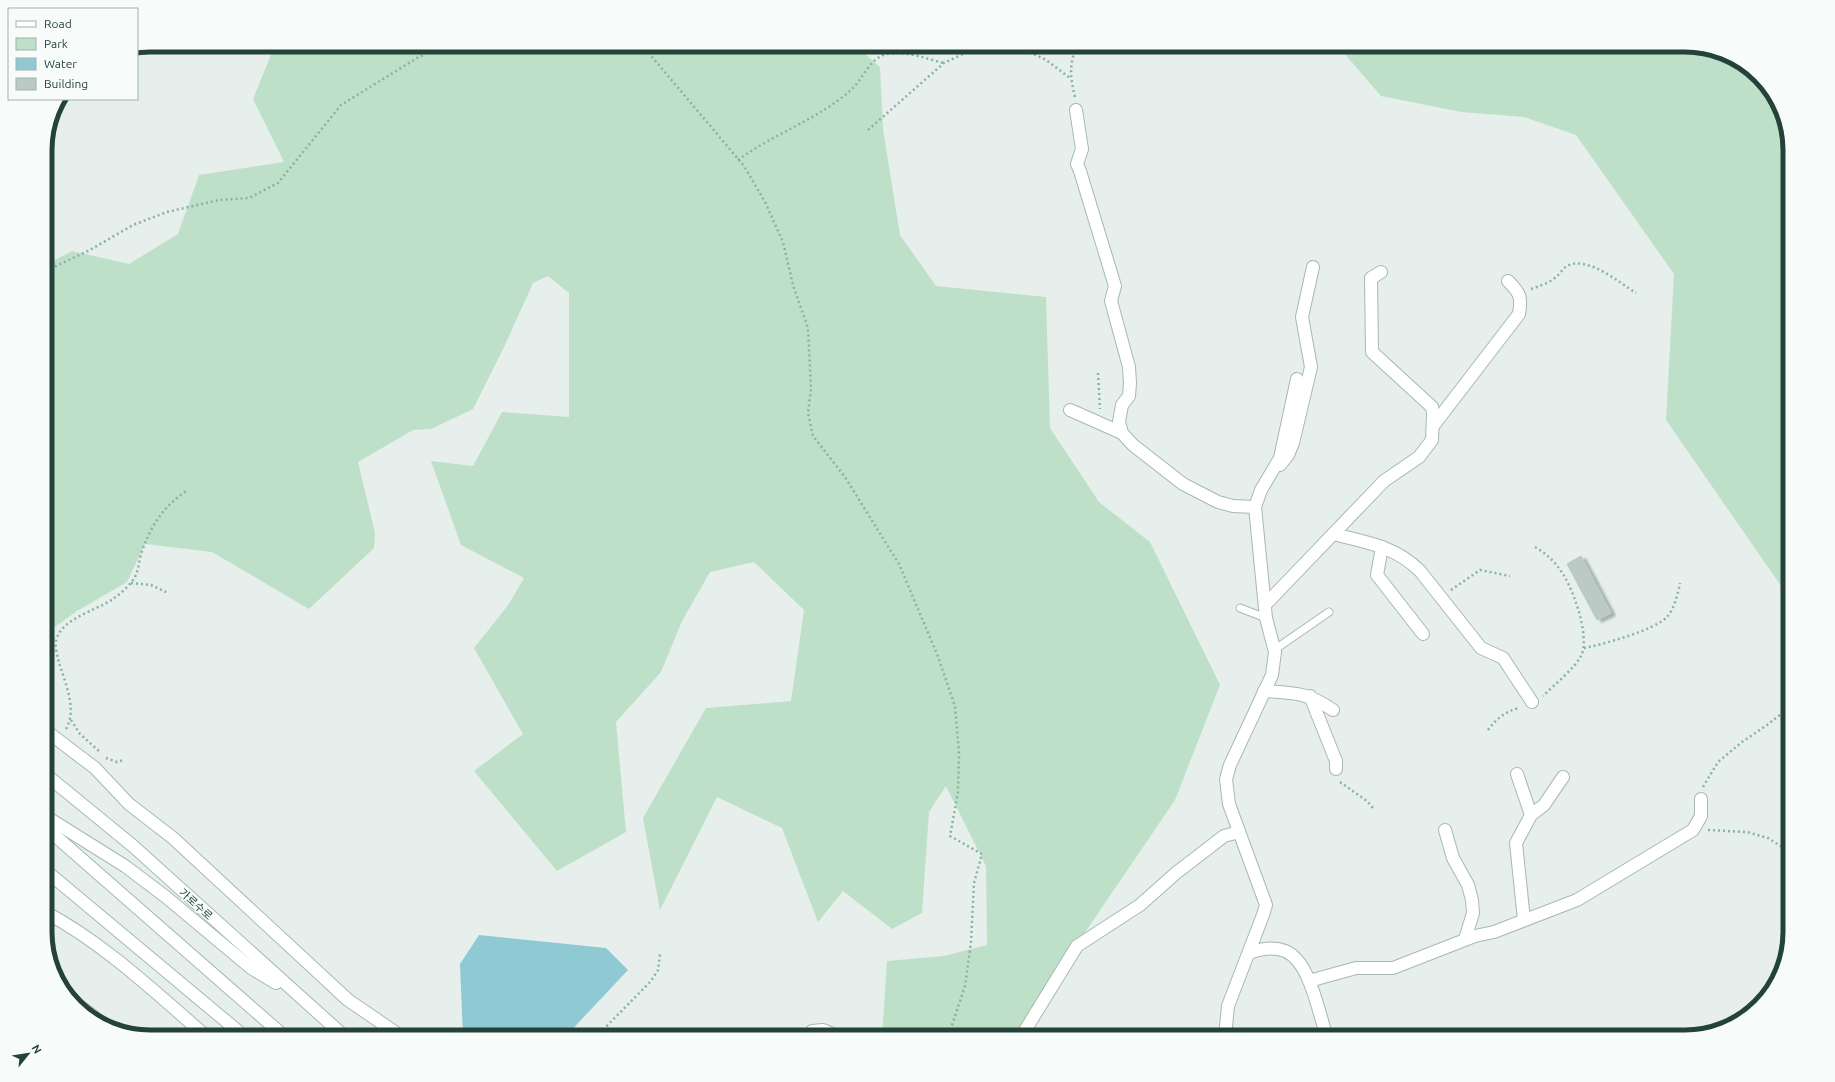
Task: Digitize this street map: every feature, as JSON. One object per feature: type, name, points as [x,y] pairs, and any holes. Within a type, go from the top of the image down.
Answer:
[{"type":"street","points":[[1076,110],[1082,150],[1077,164],[1115,286],[1111,301],[1129,367],[1129,396],[1122,405],[1119,422],[1122,433],[1132,445],[1183,484],[1218,502],[1233,506],[1255,507]]},
{"type":"street","points":[[1273,471],[1281,465],[1288,455],[1312,367],[1302,317],[1313,267]]},
{"type":"street","points":[[1265,604],[1384,481],[1419,457],[1432,440],[1432,407],[1372,352],[1371,278],[1381,272]]},
{"type":"street","points":[[1433,426],[1519,314],[1521,303],[1520,294],[1508,281]]},
{"type":"street","points":[[1226,1030],[1228,1006],[1264,915],[1266,905],[1229,804],[1226,779],[1230,765],[1272,675],[1274,650],[1266,618],[1255,507],[1261,490],[1280,458],[1297,379]]},
{"type":"street","points":[[1070,410],[1122,433]]},
{"type":"street","points":[[1333,534],[1382,547],[1409,560],[1442,598],[1481,648],[1503,658],[1532,702]]},
{"type":"street","points":[[1382,547],[1377,574],[1422,634]]},
{"type":"street","points":[[1264,691],[1310,696],[1332,710]]},
{"type":"street","points":[[1310,696],[1336,760],[1336,769]]},
{"type":"street","points":[[52,735],[95,768],[129,804],[173,838],[348,1000],[392,1030]]},
{"type":"street","points":[[1517,774],[1531,815]]},
{"type":"street","points":[[1524,920],[1516,843],[1531,815],[1544,804],[1563,777]]},
{"type":"street","name":"가로수로","points":[[52,780],[133,846],[337,1030]]},
{"type":"street","points":[[1308,981],[1356,968],[1393,968],[1466,940],[1494,932],[1577,900],[1693,830],[1701,816],[1701,799]]},
{"type":"street","points":[[52,820],[125,866],[166,897],[251,968],[301,998]]},
{"type":"street","points":[[1445,830],[1453,858],[1468,885],[1472,900],[1473,913],[1466,940]]},
{"type":"street","points":[[1025,1030],[1077,946],[1140,905],[1176,873],[1224,836],[1239,832]]},
{"type":"street","points":[[52,833],[277,1030]]},
{"type":"street","points":[[52,876],[237,1030]]},
{"type":"street","points":[[52,916],[88,939],[129,970],[199,1030]]},
{"type":"street","points":[[1249,953],[1264,948],[1285,951],[1299,961],[1308,981],[1325,1030]]},
{"type":"lane","points":[[1240,608],[1266,618]]},
{"type":"lane","points":[[1274,650],[1329,612]]},
{"type":"path","points":[[52,267],[88,251],[133,225],[166,212],[219,200],[250,198],[278,183],[341,105],[417,58],[429,52]]},
{"type":"path","points":[[648,52],[744,166],[765,202],[783,242],[793,285],[808,328],[811,388],[808,413],[813,436],[845,477],[899,564],[937,654],[955,706],[959,753],[958,792],[950,836],[982,854],[974,883],[971,942],[965,986],[950,1030]]},
{"type":"path","points":[[868,130],[944,62],[968,52]]},
{"type":"path","points":[[1026,52],[1046,60],[1070,78]]},
{"type":"path","points":[[1075,52],[1071,65],[1070,78],[1076,110]]},
{"type":"path","points":[[738,160],[778,134],[833,104],[853,88],[868,66],[886,54],[901,53],[944,62]]},
{"type":"path","points":[[1520,294],[1545,284],[1555,278],[1566,266],[1575,264],[1595,267],[1636,293]]},
{"type":"path","points":[[1098,373],[1101,423]]},
{"type":"path","points":[[61,742],[71,720],[70,698],[57,655],[56,641],[61,631],[73,620],[113,599],[134,579],[147,538],[156,518],[177,497],[188,490]]},
{"type":"path","points":[[1488,730],[1499,717],[1507,712],[1542,698],[1576,664],[1582,655],[1584,648],[1584,638],[1580,615],[1566,581],[1559,568],[1543,552],[1535,547]]},
{"type":"path","points":[[1442,598],[1469,576],[1480,570],[1510,576]]},
{"type":"path","points":[[130,583],[151,585],[168,593]]},
{"type":"path","points":[[1584,648],[1602,645],[1644,630],[1666,617],[1678,596],[1680,583]]},
{"type":"path","points":[[1701,799],[1702,789],[1718,762],[1742,742],[1768,725],[1783,713]]},
{"type":"path","points":[[71,720],[80,734],[110,761],[117,762],[123,760]]},
{"type":"path","points":[[1336,769],[1334,777],[1367,801],[1373,808]]},
{"type":"path","points":[[1693,830],[1729,830],[1746,832],[1768,838],[1783,848]]},
{"type":"path","points":[[603,1030],[651,981],[658,970],[660,954]]},
{"type":"green space","points":[[272,52],[863,52],[880,67],[883,129],[900,235],[936,286],[1046,297],[1050,428],[1099,502],[1150,542],[1220,685],[1175,800],[1067,959],[1024,1030],[882,1030],[887,961],[944,956],[987,945],[986,866],[946,786],[929,812],[922,913],[892,929],[843,891],[818,922],[782,828],[717,797],[660,910],[643,818],[706,708],[791,701],[804,610],[754,562],[710,572],[682,621],[661,672],[616,722],[626,832],[557,871],[474,771],[523,734],[474,648],[509,604],[524,578],[461,545],[431,461],[473,466],[502,412],[569,417],[569,293],[548,276],[533,283],[504,347],[473,409],[431,429],[413,430],[358,462],[375,533],[374,548],[309,609],[212,552],[145,544],[127,582],[77,611],[52,629],[52,261],[72,251],[129,264],[178,234],[199,175],[284,162],[253,99]]},
{"type":"green space","points":[[1343,52],[1698,53],[1723,59],[1745,72],[1759,85],[1767,95],[1778,118],[1783,143],[1783,589],[1666,420],[1674,274],[1576,135],[1524,117],[1461,112],[1381,96]]},
{"type":"water","points":[[479,935],[606,948],[628,970],[572,1030],[463,1030],[460,964]]},
{"type":"building","points":[[1581,556],[1611,613],[1597,620],[1567,564]]}]
